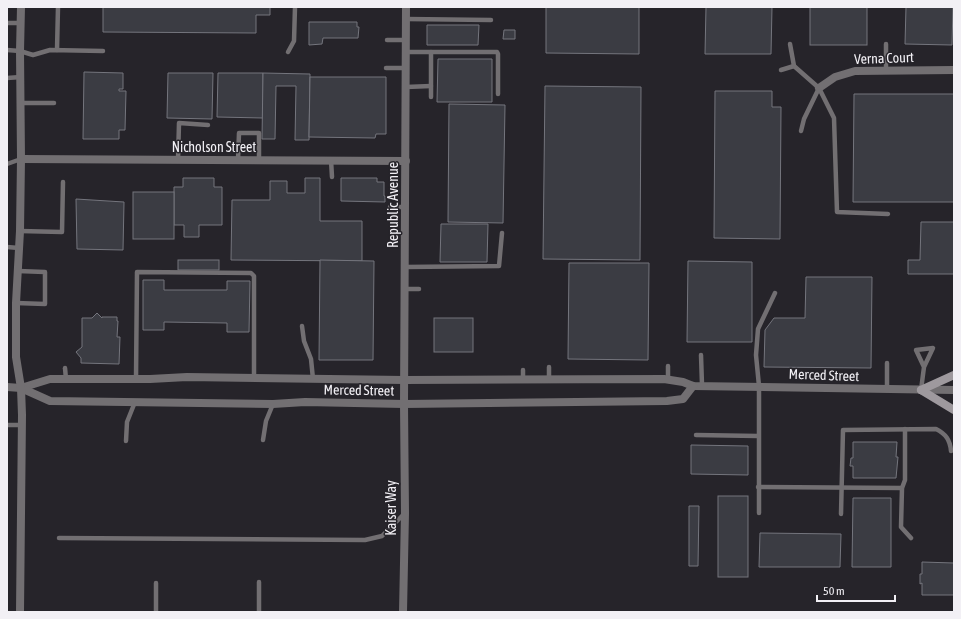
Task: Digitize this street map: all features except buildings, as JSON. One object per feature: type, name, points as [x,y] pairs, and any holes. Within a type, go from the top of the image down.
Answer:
[{"type":"main road","points":[[922,390],[954,375]]},
{"type":"main road","points":[[922,390],[954,410]]},
{"type":"street","points":[[20,612],[22,425],[21,388],[16,357],[16,303],[20,248],[21,7]]},
{"type":"street","name":"Republic Avenue","points":[[404,404],[406,7]]},
{"type":"street","name":"Verna Court","points":[[819,88],[843,74],[855,71],[954,70]]},
{"type":"street","name":"Nicholson Street","points":[[21,159],[406,160]]},
{"type":"street","name":"Merced Street","points":[[21,388],[50,379],[136,379],[187,377],[404,380],[668,380],[698,385],[887,390],[954,390]]},
{"type":"street","name":"Merced Street","points":[[7,387],[21,388],[50,401],[404,404],[667,401],[683,399],[698,385]]},
{"type":"street","name":"Kaiser Way","points":[[403,612],[405,513],[404,404]]},
{"type":"lane","points":[[57,50],[58,7]]},
{"type":"lane","points":[[288,52],[294,41],[294,7]]},
{"type":"lane","points":[[406,19],[491,20]]},
{"type":"lane","points":[[7,23],[21,23]]},
{"type":"lane","points":[[387,40],[406,40]]},
{"type":"lane","points":[[790,44],[794,66],[819,88],[834,118],[837,212],[888,214]]},
{"type":"lane","points":[[886,44],[886,70]]},
{"type":"lane","points":[[7,50],[20,50],[33,55],[50,50],[103,51]]},
{"type":"lane","points":[[406,52],[497,52],[498,94]]},
{"type":"lane","points":[[430,52],[431,96]]},
{"type":"lane","points":[[782,70],[794,66]]},
{"type":"lane","points":[[386,68],[406,68]]},
{"type":"lane","points":[[7,78],[21,77]]},
{"type":"lane","points":[[406,87],[431,86]]},
{"type":"lane","points":[[801,131],[804,119],[819,88]]},
{"type":"lane","points":[[21,103],[54,103]]},
{"type":"lane","points":[[178,160],[179,123],[208,125]]},
{"type":"lane","points":[[238,160],[239,133],[259,133],[259,160]]},
{"type":"lane","points":[[7,164],[21,159]]},
{"type":"lane","points":[[331,160],[332,178]]},
{"type":"lane","points":[[20,231],[62,232],[63,182]]},
{"type":"lane","points":[[390,207],[405,207]]},
{"type":"lane","points":[[405,267],[499,266],[502,233]]},
{"type":"lane","points":[[7,248],[20,248]]},
{"type":"lane","points":[[16,303],[45,304],[45,272],[18,271]]},
{"type":"lane","points":[[136,379],[137,272],[251,273],[254,276],[254,378]]},
{"type":"lane","points":[[405,289],[419,289]]},
{"type":"lane","points":[[759,513],[758,436],[760,386],[756,355],[758,329],[775,293]]},
{"type":"lane","points":[[302,326],[304,342],[311,359],[313,379]]},
{"type":"lane","points":[[698,385],[701,355]]},
{"type":"lane","points":[[887,363],[887,390]]},
{"type":"lane","points":[[549,366],[549,380]]},
{"type":"lane","points":[[668,366],[668,380]]},
{"type":"lane","points":[[922,390],[924,367]]},
{"type":"lane","points":[[65,368],[66,380]]},
{"type":"lane","points":[[523,370],[523,380]]},
{"type":"lane","points":[[126,441],[127,422],[135,402]]},
{"type":"lane","points":[[263,440],[266,421],[273,404]]},
{"type":"lane","points":[[7,425],[22,425]]},
{"type":"lane","points":[[905,429],[905,480],[902,488],[901,527],[911,538]]},
{"type":"lane","points":[[841,514],[843,430],[936,429],[945,435],[950,444],[951,451]]},
{"type":"lane","points":[[696,435],[758,436]]},
{"type":"lane","points":[[758,487],[902,488]]},
{"type":"lane","points":[[59,538],[358,539],[382,536],[405,513]]},
{"type":"lane","points":[[259,612],[260,582]]},
{"type":"lane","points":[[156,583],[156,612]]}]
